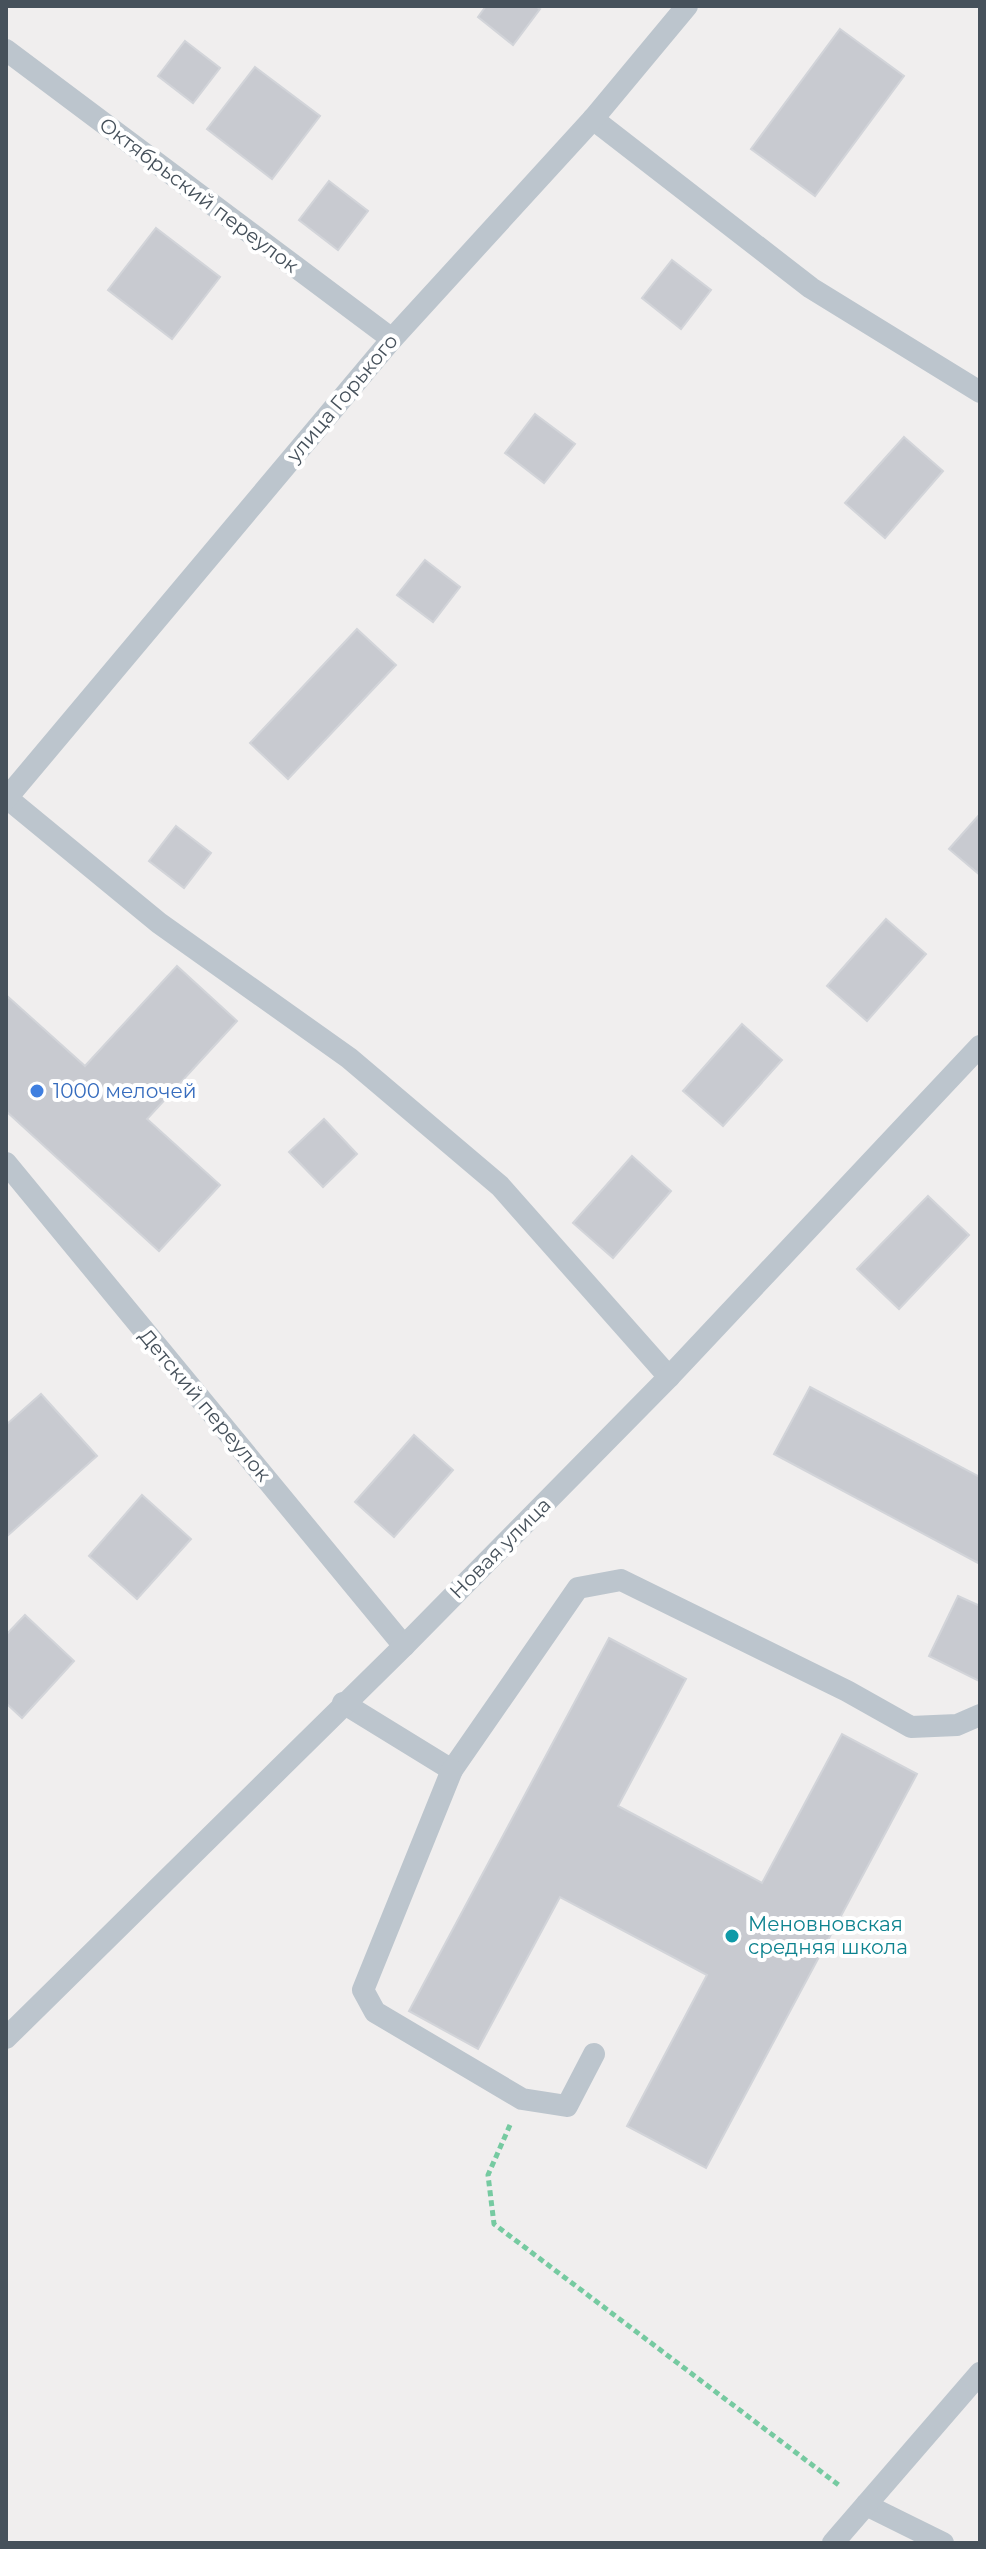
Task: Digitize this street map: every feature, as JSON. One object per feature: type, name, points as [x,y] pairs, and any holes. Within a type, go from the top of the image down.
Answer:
[{"type":"lane","name":"улица Горького","points":[[6,798],[392,339],[593,119],[687,6]]},
{"type":"lane","name":"Октябрьский переулок","points":[[6,50],[392,339]]},
{"type":"lane","points":[[593,119],[811,288],[980,392]]},
{"type":"lane","points":[[6,798],[159,923],[349,1058],[488,1176],[669,1377]]},
{"type":"lane","name":"Новая улица","points":[[6,2038],[404,1646],[669,1377],[980,1046]]},
{"type":"lane","name":"Детский переулок","points":[[6,1163],[404,1646]]},
{"type":"lane","points":[[594,2054],[567,2106],[522,2099],[375,2012],[363,1990],[452,1770],[578,1588],[621,1580],[847,1691],[911,1727],[957,1725],[980,1715]]},
{"type":"lane","points":[[343,1703],[452,1770]]},
{"type":"lane","points":[[833,2543],[980,2373]]},
{"type":"lane","points":[[866,2505],[943,2543]]},
{"type":"path","points":[[522,2099],[488,2175],[494,2224],[866,2505]]},
{"type":"building","points":[[486,6],[535,6],[540,9],[513,45],[478,17]]},
{"type":"building","points":[[840,29],[904,76],[815,196],[751,149]]},
{"type":"building","points":[[185,41],[220,68],[193,103],[158,76]]},
{"type":"building","points":[[255,67],[320,116],[272,179],[207,129]]},
{"type":"building","points":[[329,181],[368,211],[338,250],[299,220]]},
{"type":"building","points":[[156,228],[220,277],[172,339],[108,290]]},
{"type":"building","points":[[672,260],[711,290],[681,329],[642,298]]},
{"type":"building","points":[[535,414],[575,444],[544,483],[505,453]]},
{"type":"building","points":[[904,437],[943,471],[885,538],[845,503]]},
{"type":"building","points":[[425,560],[460,587],[433,622],[397,595]]},
{"type":"building","points":[[357,629],[396,665],[288,779],[250,743]]},
{"type":"building","points":[[980,814],[980,875],[949,849]]},
{"type":"building","points":[[176,826],[211,853],[184,888],[149,861]]},
{"type":"building","points":[[886,919],[926,954],[867,1021],[827,986]]},
{"type":"building","points":[[177,966],[237,1021],[147,1119],[220,1185],[159,1251],[6,1111],[6,995],[85,1066]]},
{"type":"building","points":[[742,1024],[782,1060],[723,1126],[683,1091]]},
{"type":"building","points":[[324,1119],[357,1154],[323,1187],[289,1152]]},
{"type":"building","points":[[632,1156],[671,1191],[613,1258],[573,1223]]},
{"type":"building","points":[[928,1196],[969,1235],[899,1309],[857,1269]]},
{"type":"building","points":[[810,1387],[980,1477],[980,1564],[774,1454]]},
{"type":"building","points":[[41,1394],[97,1456],[6,1537],[6,1425]]},
{"type":"building","points":[[414,1435],[453,1470],[394,1537],[355,1502]]},
{"type":"building","points":[[142,1495],[191,1539],[137,1599],[89,1556]]},
{"type":"building","points":[[958,1596],[980,1606],[979,1681],[929,1656]]},
{"type":"building","points":[[25,1615],[74,1661],[22,1718],[6,1703],[6,1635]]},
{"type":"building","name":"Меновновская средняя школа","points":[[609,1638],[686,1679],[618,1806],[762,1883],[842,1734],[917,1774],[706,2168],[627,2126],[707,1975],[560,1897],[478,2049],[409,2011]]},
{"type":"place","name":"1000 мелочей","points":[[37,1091]]},
{"type":"place","name":"Меновновская средняя школа","points":[[732,1936]]}]
